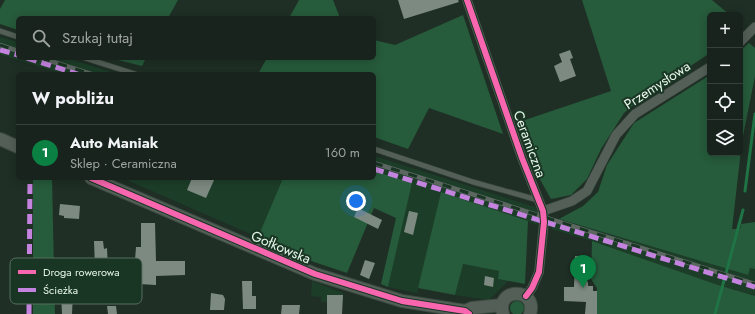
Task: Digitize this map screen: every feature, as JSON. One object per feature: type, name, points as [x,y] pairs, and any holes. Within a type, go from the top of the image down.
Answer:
[{"type":"street","name":"Ceramiczna","points":[[467,0],[522,158],[543,211],[544,222],[539,272],[532,288],[526,296]]},
{"type":"street","points":[[743,39],[755,27]]},
{"type":"street","name":"Przemysłowa","points":[[543,211],[572,202],[584,193],[592,182],[616,135],[635,114],[707,69]]},
{"type":"street","points":[[0,139],[16,146]]},
{"type":"street","name":"Gołkowska","points":[[96,180],[315,274],[402,301],[467,313],[472,308],[502,309]]},
{"type":"street","points":[[502,309],[504,300],[512,294],[522,294],[526,296],[531,305],[532,313]]},
{"type":"lane","points":[[0,31],[16,36]]},
{"type":"lane","points":[[91,60],[129,72]]},
{"type":"lane","points":[[376,150],[473,182],[540,201]]},
{"type":"shaded area","points":[[5,0],[178,0],[169,16],[16,16],[16,29],[0,24],[0,9]]},
{"type":"shaded area","points":[[299,0],[333,0],[339,16],[290,16]]},
{"type":"shaded area","points":[[582,0],[712,0],[726,12],[707,12],[707,55],[638,101],[624,113],[601,149],[587,179],[571,195],[551,199],[529,160],[519,122],[611,91]]},
{"type":"shaded area","points":[[463,15],[503,134],[429,108],[408,149],[376,138],[376,72],[259,72],[266,60],[376,60],[376,40],[395,45]]},
{"type":"shaded area","points":[[0,37],[16,41],[16,59],[0,54]]},
{"type":"shaded area","points":[[749,43],[755,48],[755,76],[743,136],[743,84],[743,48]]},
{"type":"shaded area","points":[[18,60],[73,60],[111,72],[57,72]]},
{"type":"shaded area","points":[[118,60],[145,60],[142,66]]},
{"type":"shaded area","points":[[707,77],[707,156],[740,156],[732,229],[740,229],[741,224],[755,222],[755,269],[750,268],[748,275],[559,219],[583,206],[598,192],[607,165],[634,123]]},
{"type":"shaded area","points":[[376,157],[535,207],[539,212],[538,225],[441,192],[417,293],[388,287],[412,183],[376,172]]},
{"type":"shaded area","points":[[376,172],[412,183],[388,287],[381,284],[396,218],[374,208],[347,273],[314,262],[258,237],[282,180],[376,180]]},
{"type":"shaded area","points":[[33,180],[52,180],[54,258],[33,258]]},
{"type":"shaded area","points":[[127,180],[282,180],[258,237]]},
{"type":"shaded area","points":[[441,192],[528,221],[525,284],[498,279],[499,271],[463,264],[455,295],[418,288]]},
{"type":"shaded area","points":[[559,219],[747,275],[750,268],[755,269],[755,296],[718,285],[592,241],[551,229]]},
{"type":"shaded area","points":[[592,241],[718,285],[755,296],[755,314],[597,314],[597,288],[591,279]]},
{"type":"shaded area","points":[[462,264],[499,271],[498,279],[508,281],[489,300],[455,295]]},
{"type":"shaded area","points":[[312,281],[343,293],[343,302],[321,302],[321,297],[311,296]]},
{"type":"shaded area","points":[[514,301],[520,301],[524,305],[524,311],[520,315],[514,315],[510,311],[510,305]]},
{"type":"shaded area","points":[[33,304],[55,304],[55,314],[33,314]]},
{"type":"building","points":[[398,0],[458,0],[459,2],[404,19]]},
{"type":"building","points":[[570,50],[573,58],[570,59],[576,76],[560,82],[554,66],[562,62],[559,54]]},
{"type":"building","points":[[191,180],[214,180],[206,198],[187,190]]},
{"type":"building","points":[[60,204],[80,206],[79,219],[64,218],[64,216],[59,215]]},
{"type":"building","points":[[358,208],[382,220],[378,229],[354,217]]},
{"type":"building","points":[[409,211],[418,213],[413,235],[404,232]]},
{"type":"building","points":[[141,223],[155,223],[156,261],[185,261],[185,275],[156,276],[156,285],[142,284],[142,258],[135,258],[136,247],[141,247]]},
{"type":"building","points":[[94,241],[103,241],[104,249],[107,248],[107,258],[95,258]]},
{"type":"building","points":[[575,256],[588,256],[587,281],[588,286],[593,286],[593,291],[597,291],[597,314],[585,314],[586,302],[564,301],[564,287],[574,287]]},
{"type":"building","points":[[365,260],[375,263],[369,279],[360,275]]},
{"type":"building","points":[[485,276],[494,278],[493,287],[484,285]]},
{"type":"building","points":[[242,281],[252,281],[252,296],[256,296],[256,309],[243,309]]},
{"type":"building","points":[[211,293],[223,295],[225,299],[224,310],[210,310]]},
{"type":"building","points":[[327,295],[343,295],[342,314],[327,314]]},
{"type":"building","points":[[62,304],[72,304],[72,314],[62,314]]},
{"type":"building","points":[[282,305],[300,305],[299,314],[281,314]]},
{"type":"building","points":[[107,306],[116,306],[117,314],[108,314]]},
{"type":"waterway","points":[[745,191],[755,114]]},
{"type":"waterway","points":[[715,314],[743,210]]},
{"type":"railway","points":[[0,45],[16,50]]},
{"type":"railway","points":[[47,60],[85,72]]},
{"type":"railway","points":[[376,164],[755,284]]},
{"type":"marked path","points":[[0,50],[16,54]]},
{"type":"marked path","points":[[33,60],[71,72]]},
{"type":"marked path","points":[[376,170],[755,287]]},
{"type":"marked path","points":[[29,258],[30,180]]},
{"type":"marked path","points":[[29,304],[29,314]]},
{"type":"cycle path","points":[[467,0],[522,158],[543,211],[544,222],[539,272],[532,288],[526,296]]},
{"type":"cycle path","points":[[96,180],[315,274],[402,301],[465,311],[469,314]]},
{"type":"place","name":"Auto Maniak","points":[[583,288]]}]
